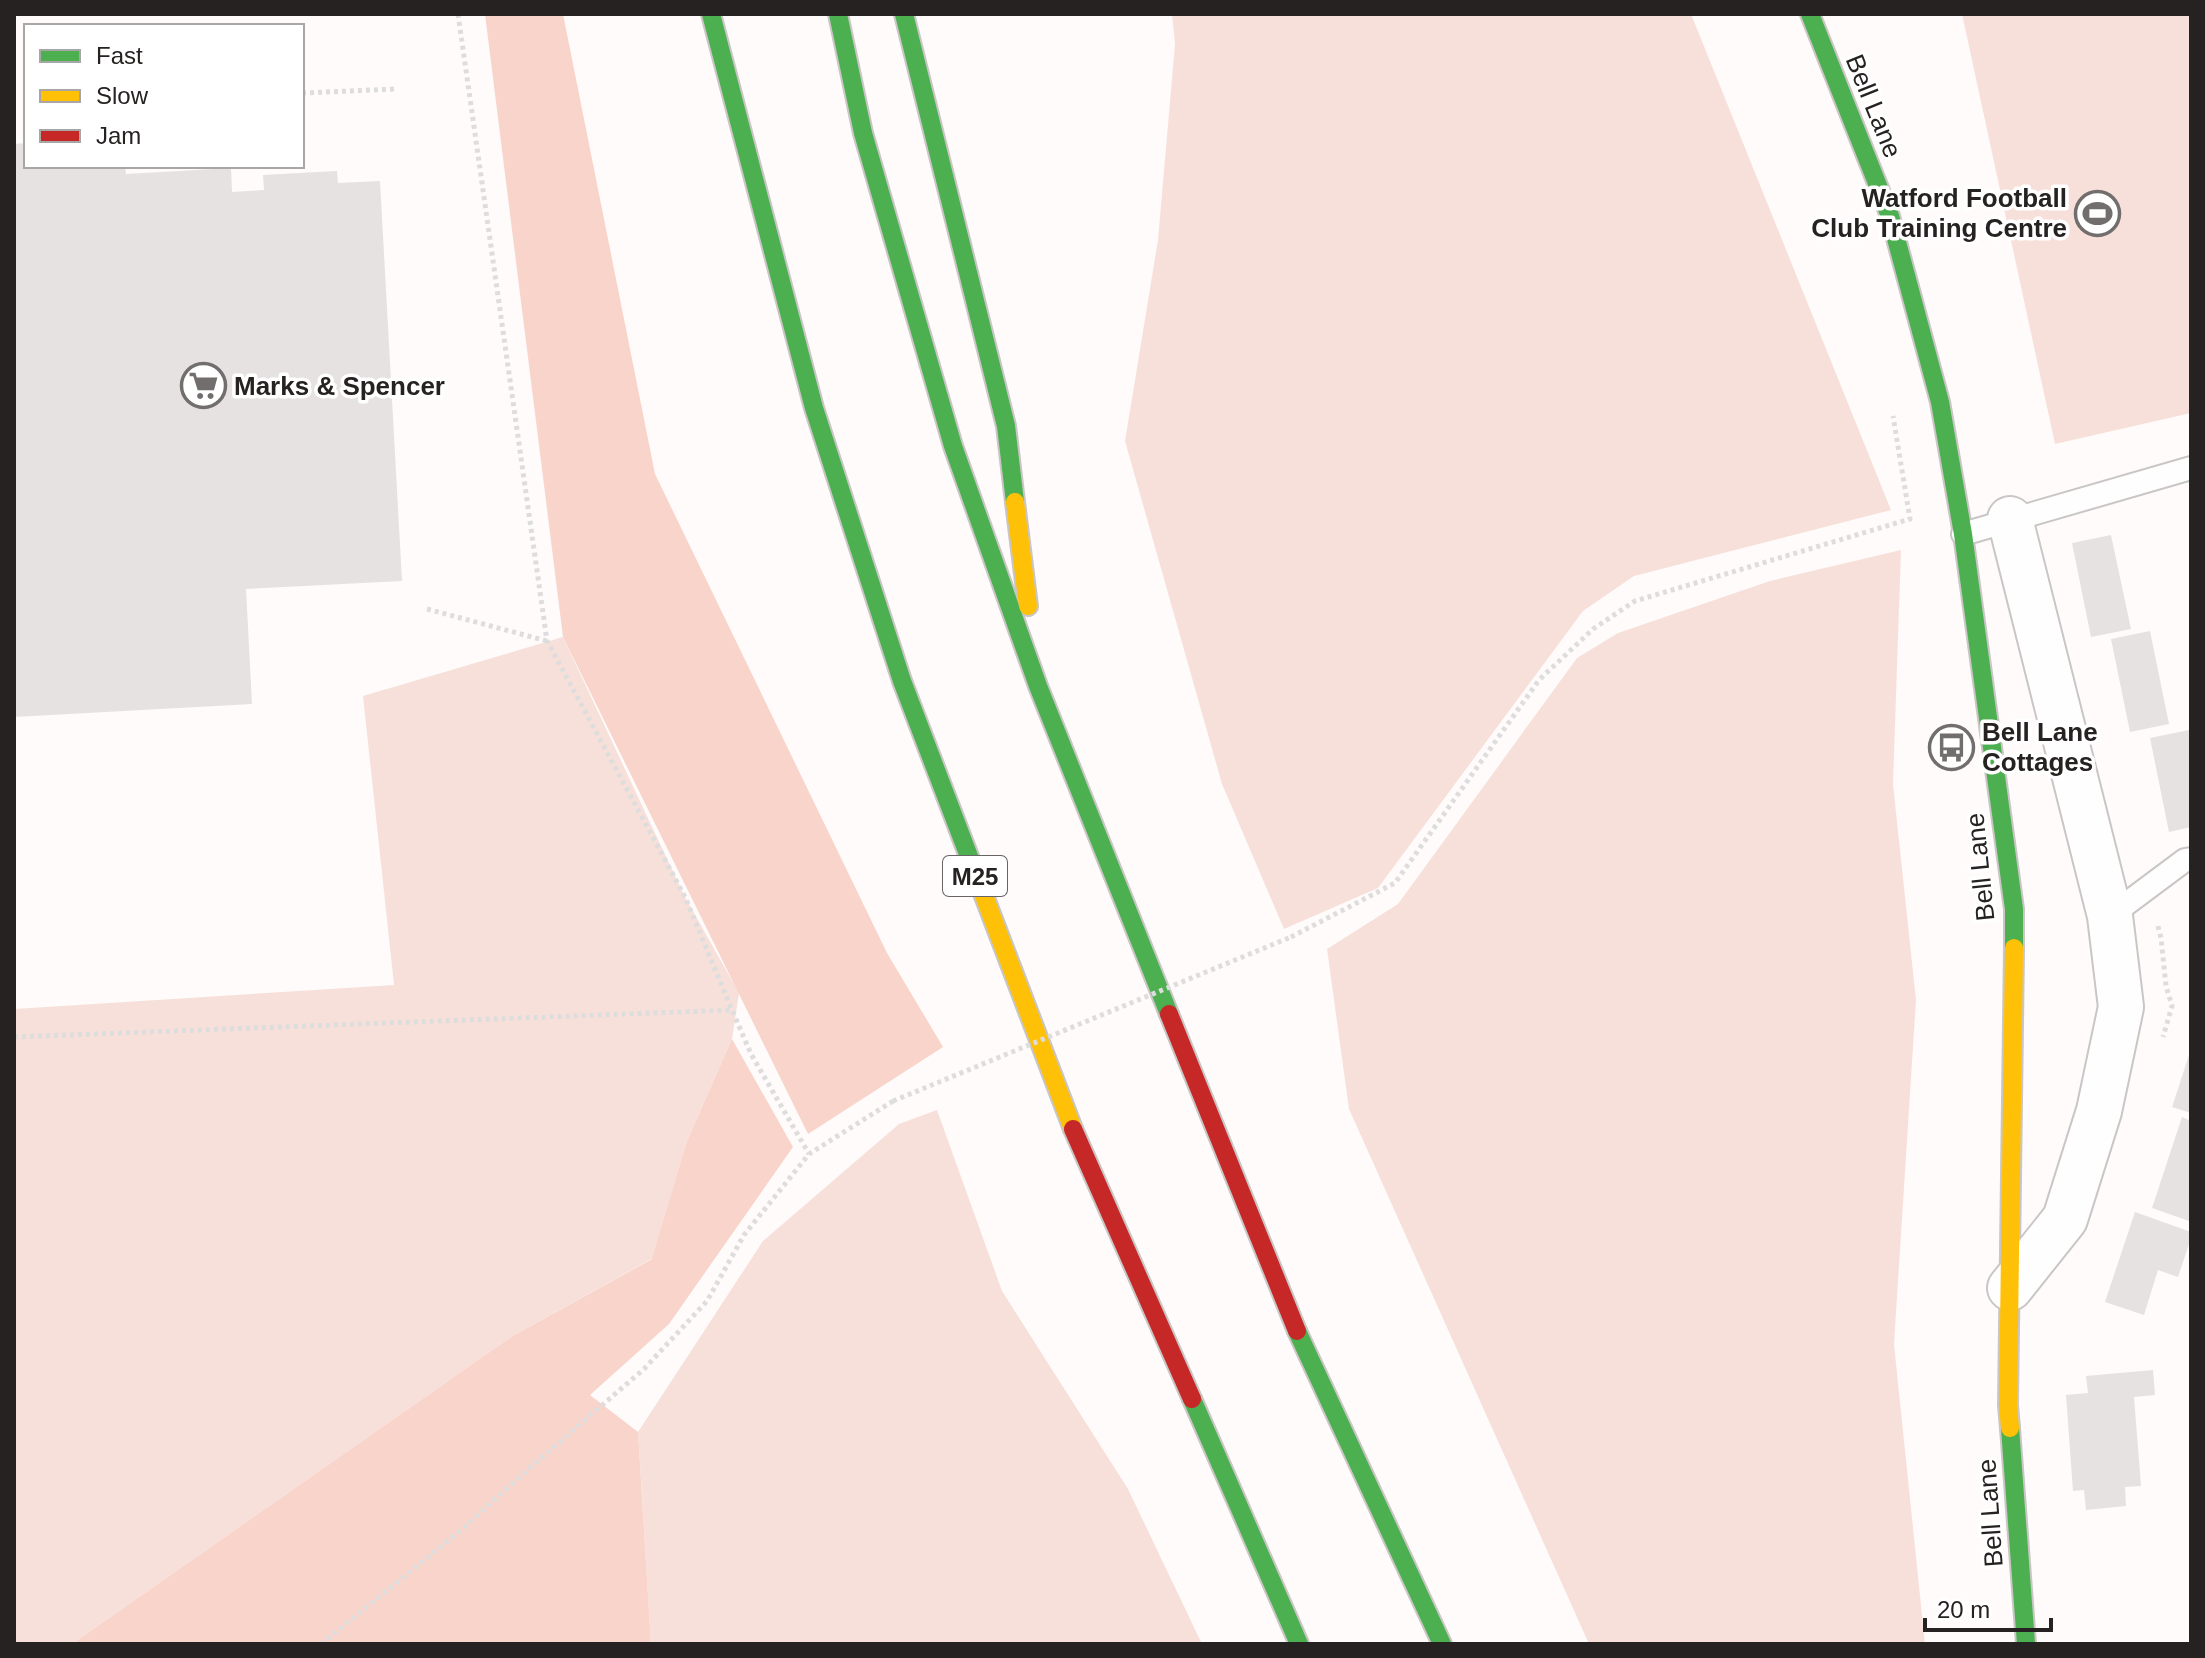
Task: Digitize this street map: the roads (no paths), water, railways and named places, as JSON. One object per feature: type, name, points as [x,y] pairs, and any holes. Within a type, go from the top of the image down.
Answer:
[{"type":"main road","name":"M25","points":[[711,14],[814,408],[902,681],[1063,1105],[1299,1644]]},
{"type":"main road","points":[[838,14],[863,133],[953,446],[1038,686],[1288,1312],[1442,1644]]},
{"type":"main road","points":[[904,14],[1006,426],[1038,686]]},
{"type":"main road","name":"Bell Lane","points":[[1810,14],[1890,216],[1940,402],[1963,534],[2014,909],[2008,1405],[2026,1644]]},
{"type":"street","points":[[2010,519],[2110,916],[2121,1007],[2099,1111],[2065,1219],[2010,1288]]},
{"type":"lane","points":[[1963,534],[2191,468]]},
{"type":"lane","points":[[2110,916],[2185,860],[2191,859]]},
{"type":"place","name":"Watford Football Club Training Centre","points":[[2098,213]]},
{"type":"place","name":"Marks & Spencer","points":[[203,386]]},
{"type":"place","name":"Bell Lane Cottages","points":[[1951,747]]}]
